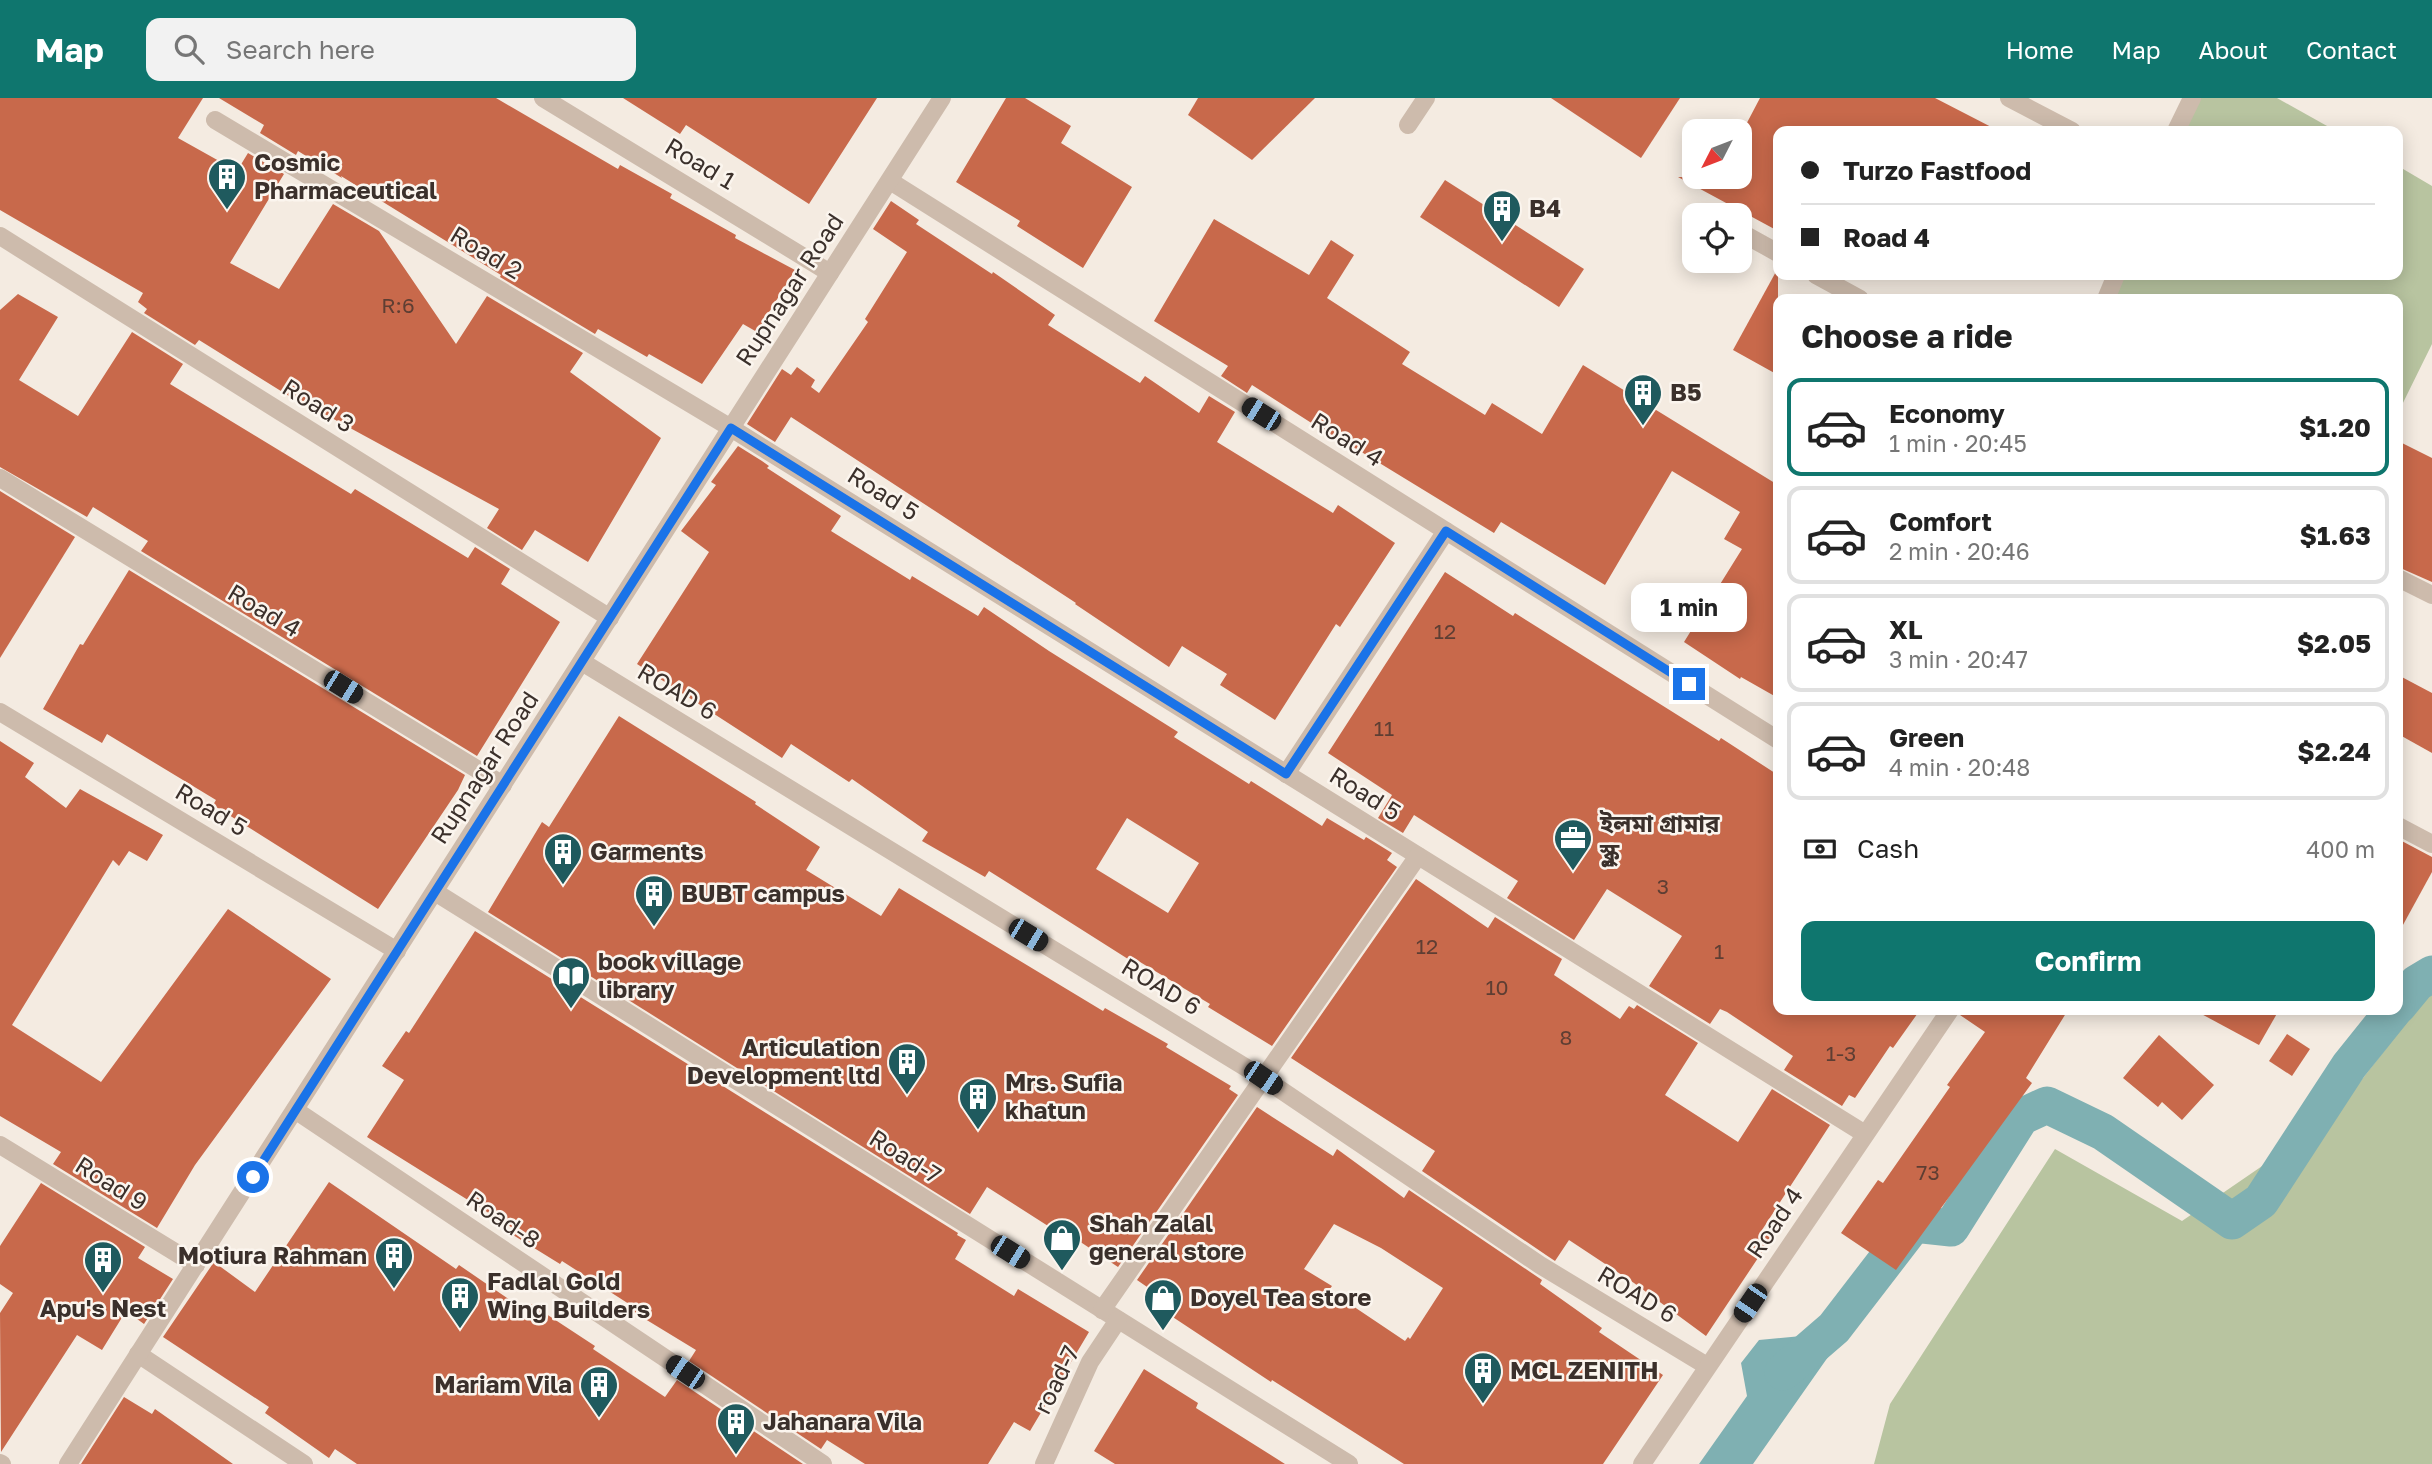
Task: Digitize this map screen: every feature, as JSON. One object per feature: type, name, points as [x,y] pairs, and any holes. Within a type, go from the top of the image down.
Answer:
[{"type":"street","name":"Road 1","points":[[543,98],[831,273]]},
{"type":"street","name":"Rupnagar Road","points":[[68,1464],[943,98]]},
{"type":"street","points":[[1408,125],[1426,98]]},
{"type":"street","points":[[2009,98],[2062,126]]},
{"type":"street","points":[[2178,126],[2192,98]]},
{"type":"street","name":"Road 2","points":[[215,120],[731,428]]},
{"type":"street","name":"Road 4","points":[[890,181],[1773,737]]},
{"type":"street","name":"Road 3","points":[[0,236],[610,618]]},
{"type":"street","points":[[1752,239],[1773,250]]},
{"type":"street","points":[[1825,280],[1851,294]]},
{"type":"street","name":"Road 5","points":[[731,428],[1865,1134]]},
{"type":"street","name":"Road 4","points":[[0,478],[503,785]]},
{"type":"street","points":[[1286,774],[1446,531]]},
{"type":"street","points":[[2403,580],[2432,595]]},
{"type":"street","name":"ROAD 6","points":[[582,662],[1263,1078],[1540,1265],[1707,1366]]},
{"type":"street","name":"Road 5","points":[[0,712],[397,950]]},
{"type":"street","points":[[2403,829],[2432,844]]},
{"type":"street","name":"road-7","points":[[1044,1464],[1110,1315],[1263,1078],[1418,856]]},
{"type":"street","name":"Road-7","points":[[435,892],[1349,1464]]},
{"type":"street","name":"Road 4","points":[[1642,1464],[1947,1015]]},
{"type":"street","name":"Road-8","points":[[295,1110],[823,1464]]},
{"type":"street","name":"Road 9","points":[[0,1145],[196,1265]]},
{"type":"street","points":[[138,1354],[304,1464]]},
{"type":"green space","points":[[2192,98],[2277,98],[2327,126],[2178,126]]},
{"type":"green space","points":[[2403,169],[2432,186],[2432,344],[2403,403],[2403,294],[2108,294],[2114,280],[2403,280]]},
{"type":"green space","points":[[2432,989],[2432,1464],[1874,1464],[1890,1404],[2055,1149],[2182,1221],[2332,1118]]},
{"type":"water","points":[[1812,1335],[1835,1347],[1753,1464],[1699,1464],[1747,1396],[1741,1363],[1759,1340]]},
{"type":"building","points":[[0,98],[203,98],[178,138],[237,171],[248,153],[284,174],[230,263],[279,289],[333,204],[379,231],[456,344],[487,296],[583,353],[570,372],[661,438],[588,562],[535,530],[522,550],[487,528],[499,509],[306,404],[305,406],[199,340],[195,345],[144,313],[147,309],[138,302],[143,293],[0,210]]},
{"type":"building","points":[[219,98],[496,98],[618,169],[620,165],[672,194],[670,198],[736,235],[735,238],[795,270],[757,332],[743,324],[702,384],[598,329],[595,334],[341,176],[342,178],[298,151],[296,155],[260,133],[264,125]]},
{"type":"building","points":[[623,98],[877,98],[809,204],[686,125],[680,134]]},
{"type":"building","points":[[1006,98],[1025,98],[1071,126],[1061,143],[1132,187],[1083,268],[1017,226],[1020,221],[956,182]]},
{"type":"building","points":[[1198,98],[1315,98],[1252,160],[1188,115]]},
{"type":"building","points":[[1551,98],[1680,98],[1641,158]]},
{"type":"building","points":[[1760,98],[1935,98],[1989,126],[1773,126],[1773,228],[1752,217],[1752,203],[1726,203],[1700,189],[1752,189],[1752,119],[1749,119]]},
{"type":"building","name":"B4","points":[[1445,180],[1584,269],[1559,307],[1420,217]]},
{"type":"building","points":[[891,201],[919,220],[916,224],[1055,315],[1048,325],[1140,383],[1145,376],[1199,413],[1209,396],[1235,412],[1217,442],[1333,513],[1338,505],[1395,543],[1340,627],[1336,624],[1275,720],[1220,685],[1227,674],[1182,646],[1169,667],[791,417],[775,442],[747,424],[782,369],[791,375],[797,367],[815,380],[811,387],[819,393],[868,322],[865,319],[907,252],[873,229]]},
{"type":"building","points":[[1214,219],[1309,275],[1331,240],[1354,255],[1327,298],[1410,352],[1402,364],[1485,415],[1492,403],[1542,434],[1583,365],[1773,482],[1773,695],[1741,677],[1740,679],[1684,642],[1742,549],[1724,539],[1740,512],[1672,471],[1605,585],[1501,522],[1494,533],[1350,445],[1349,447],[1252,385],[1247,393],[1221,376],[1228,366],[1154,321]]},
{"type":"building","points":[[1773,277],[1773,280],[1778,280],[1778,294],[1773,294],[1773,372],[1733,350]]},
{"type":"building","points":[[18,294],[58,317],[19,380],[78,416],[132,332],[183,364],[170,384],[351,494],[355,489],[468,558],[475,547],[510,569],[501,584],[560,622],[477,756],[141,551],[148,541],[93,507],[87,517],[0,467],[0,310]]},
{"type":"building","points":[[2403,444],[2432,458],[2432,582],[2403,569]]},
{"type":"building","points":[[738,446],[841,516],[831,531],[910,580],[912,576],[978,616],[984,607],[1178,732],[1174,737],[1322,826],[1327,818],[1392,853],[1387,860],[1397,867],[1272,1046],[1208,1007],[1210,1004],[1130,956],[1128,959],[989,871],[985,877],[922,841],[928,832],[852,779],[849,782],[791,744],[782,758],[637,664],[709,552],[681,531],[716,485],[711,482]],"holes":[[[1127,818],[1199,863],[1168,913],[1096,869]]]},
{"type":"building","points":[[0,491],[75,537],[0,658]]},
{"type":"building","points":[[129,570],[465,775],[458,790],[378,909],[213,805],[216,800],[107,734],[102,743],[43,709],[80,644],[83,645]]},
{"type":"building","points":[[1445,572],[1513,616],[1515,613],[1719,741],[1721,738],[1773,772],[1773,1015],[1916,1015],[1893,1048],[1890,1046],[1855,1098],[1849,1095],[1842,1106],[1784,1070],[1793,1056],[1727,1012],[1720,1009],[1710,1024],[1649,986],[1682,936],[1607,889],[1574,940],[1507,898],[1518,881],[1414,815],[1403,833],[1378,818],[1392,795],[1328,753]]},
{"type":"building","points":[[2403,678],[2432,693],[2432,753],[2403,737]]},
{"type":"building","points":[[619,716],[756,802],[755,804],[820,847],[806,870],[881,916],[899,888],[1103,1011],[1105,1008],[1168,1044],[1166,1047],[1231,1086],[1229,1089],[1238,1095],[1118,1267],[1061,1229],[1059,1233],[987,1187],[970,1214],[488,912],[542,822],[549,827]]},
{"type":"building","points":[[0,741],[34,763],[25,777],[66,808],[80,789],[163,835],[147,861],[129,851],[119,866],[113,860],[12,1025],[101,1082],[228,909],[331,979],[195,1165],[157,1228],[53,1164],[61,1152],[0,1116]]},
{"type":"building","points":[[2403,842],[2432,857],[2432,872],[2403,925]]},
{"type":"building","points":[[1416,879],[1488,928],[1495,917],[1562,959],[1554,975],[1620,1019],[1629,1006],[1634,1009],[1637,1005],[1698,1043],[1665,1095],[1738,1142],[1772,1089],[1830,1125],[1762,1230],[1772,1237],[1706,1336],[1569,1240],[1555,1261],[1546,1255],[1422,1171],[1435,1151],[1291,1058]]},
{"type":"building","points":[[475,931],[958,1233],[957,1235],[966,1240],[955,1259],[1014,1296],[1018,1289],[1089,1332],[1030,1431],[1014,1422],[988,1464],[865,1464],[827,1440],[821,1449],[689,1361],[696,1350],[627,1308],[629,1304],[562,1261],[560,1264],[513,1235],[516,1230],[367,1137],[404,1080],[382,1066],[406,1031],[409,1033]]},
{"type":"building","points":[[1960,1015],[2065,1015],[2026,1078],[2032,1083],[1896,1270],[1841,1233],[1878,1180],[1883,1183],[1985,1032]]},
{"type":"building","points":[[2203,1015],[2276,1015],[2259,1045]]},
{"type":"building","points":[[2287,1034],[2310,1049],[2292,1076],[2269,1061]]},
{"type":"building","points":[[2159,1035],[2214,1085],[2182,1120],[2162,1102],[2158,1107],[2123,1078]]},
{"type":"building","points":[[1257,1107],[1333,1156],[1337,1149],[1404,1198],[1409,1190],[1542,1280],[1540,1284],[1602,1328],[1599,1332],[1663,1375],[1603,1464],[1404,1464],[1272,1380],[1271,1382],[1144,1298],[1150,1289],[1137,1280]],"holes":[[[1334,1224],[1381,1248],[1443,1288],[1410,1339],[1408,1337],[1405,1341],[1329,1290],[1332,1286],[1304,1269]]]},
{"type":"building","points":[[329,1182],[456,1269],[459,1265],[526,1311],[531,1304],[665,1397],[677,1380],[803,1464],[357,1464],[335,1449],[329,1458],[265,1413],[269,1407],[163,1337],[214,1262],[255,1292]]},
{"type":"building","points":[[41,1183],[145,1247],[138,1258],[173,1279],[144,1324],[126,1311],[102,1350],[77,1335],[1,1452],[0,1313],[13,1293],[0,1284],[0,1246]]},
{"type":"building","points":[[1144,1369],[1198,1403],[1196,1408],[1285,1464],[1115,1464],[1094,1451]]},
{"type":"building","points":[[124,1397],[152,1414],[155,1409],[233,1464],[81,1464]]},
{"type":"waterway","points":[[2403,1000],[2417,983],[2432,974]]},
{"type":"waterway","points":[[1783,1372],[1834,1328],[1914,1224],[1951,1228],[2021,1117],[2047,1105],[2103,1132],[2232,1221],[2261,1201],[2349,1066],[2390,1015]]},
{"type":"place","name":"Cosmic Pharmaceutical","points":[[227,211]]},
{"type":"place","name":"B4","points":[[1502,243]]},
{"type":"place","name":"B5","points":[[1643,427]]},
{"type":"place","name":"ইলমা গ্রামার স্কুল","points":[[1573,872]]},
{"type":"place","name":"Garments","points":[[563,886]]},
{"type":"place","name":"BUBT campus","points":[[654,928]]},
{"type":"place","name":"book village library","points":[[571,1010]]},
{"type":"place","name":"Articulation Development ltd","points":[[907,1096]]},
{"type":"place","name":"Mrs. Sufia khatun","points":[[978,1131]]},
{"type":"place","name":"Shah Zalal general store","points":[[1062,1272]]},
{"type":"place","name":"Motiura Rahman","points":[[394,1290]]},
{"type":"place","name":"Apu's Nest","points":[[103,1294]]},
{"type":"place","name":"Fadlal Gold Wing Builders","points":[[460,1330]]},
{"type":"place","name":"Doyel Tea store","points":[[1163,1332]]},
{"type":"place","name":"MCL ZENITH","points":[[1483,1405]]},
{"type":"place","name":"Mariam Vila","points":[[599,1419]]},
{"type":"place","name":"Jahanara Vila","points":[[736,1456]]},
{"type":"route","points":[[253,1177],[731,428],[1286,774],[1446,531],[1689,684]]}]
